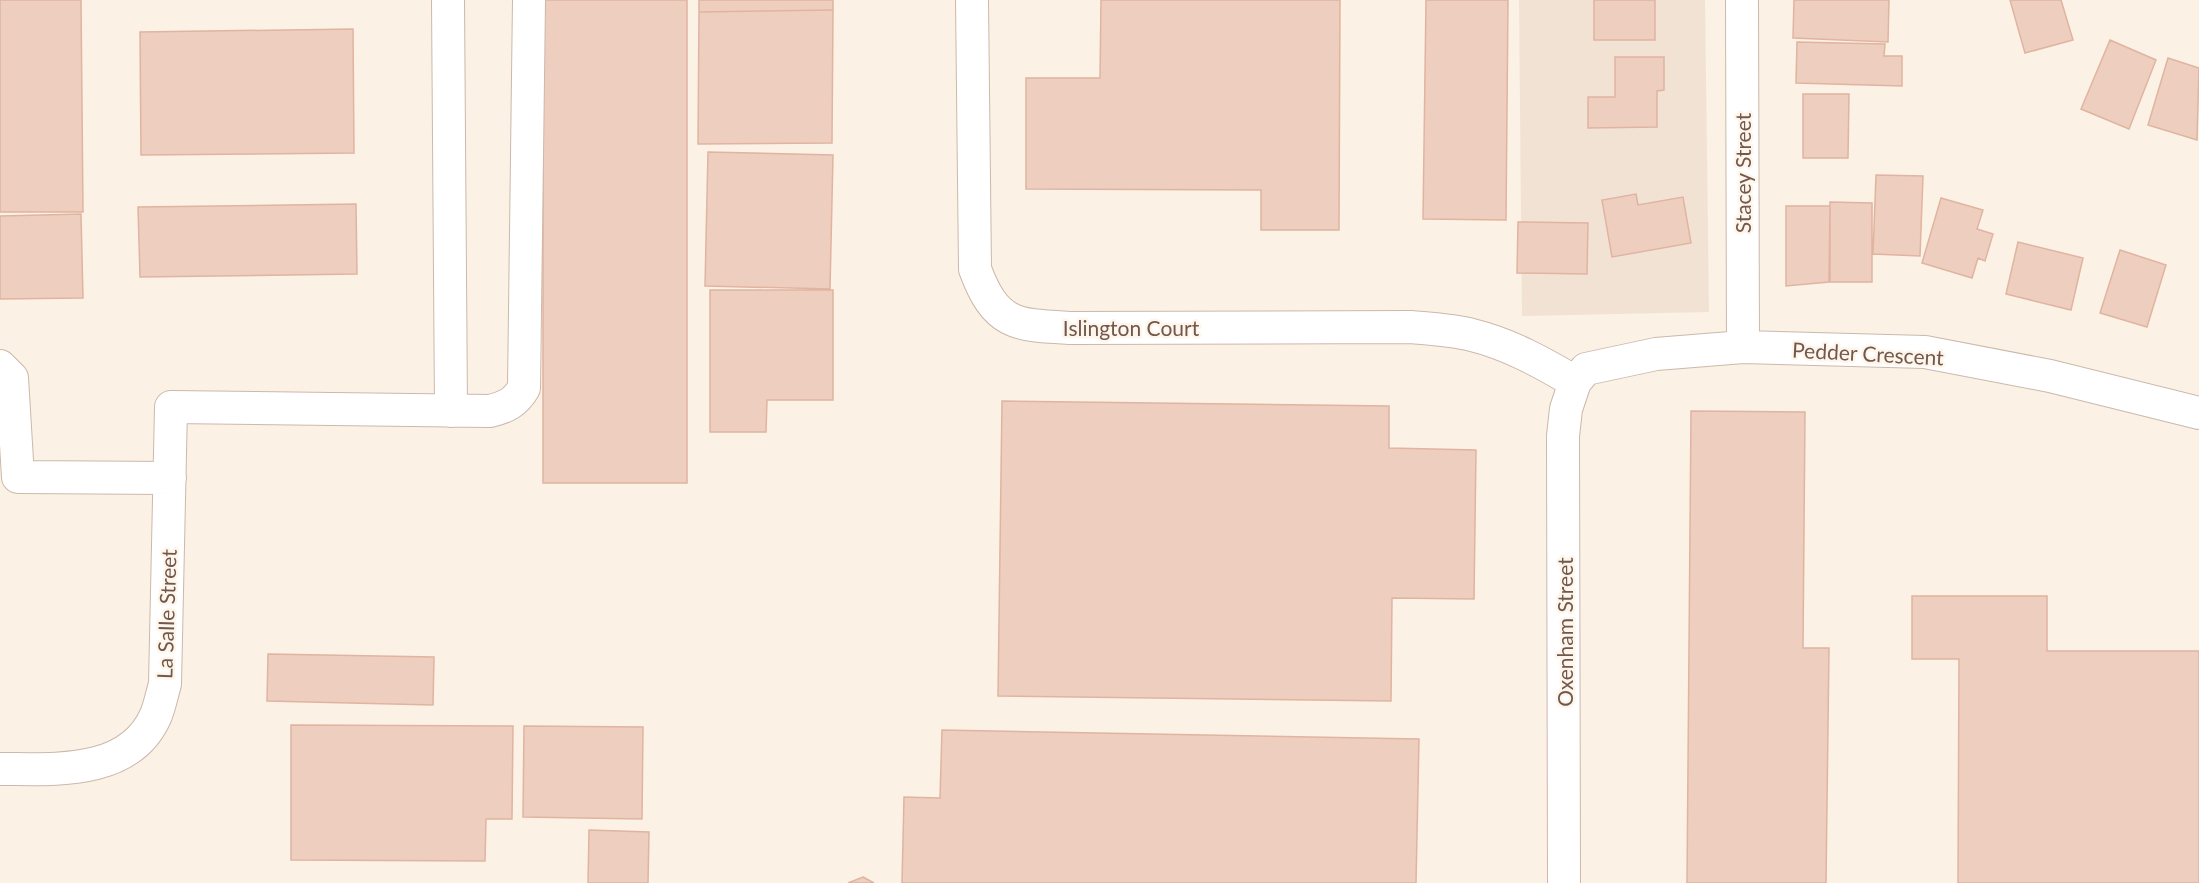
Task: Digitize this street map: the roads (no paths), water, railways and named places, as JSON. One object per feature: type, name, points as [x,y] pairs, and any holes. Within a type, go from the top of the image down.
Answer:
[{"type":"street","points":[[448,0],[451,411],[490,411],[506,407],[517,399],[524,388],[529,0]]},
{"type":"street","name":"Islington Court","points":[[972,0],[975,269],[984,294],[1001,316],[1033,326],[1072,328],[1411,327],[1458,332],[1475,336],[1541,362],[1575,382]]},
{"type":"street","name":"Stacey Street","points":[[1742,0],[1743,347]]},
{"type":"street","name":"Pedder Crescent","points":[[1575,382],[1586,369],[1656,354],[1743,347],[1925,352],[2050,376],[2199,413]]},
{"type":"street","points":[[0,366],[12,378],[18,477],[170,478]]},
{"type":"street","name":"Oxenham Street","points":[[1564,883],[1563,436],[1566,410],[1575,382]]},
{"type":"street","name":"La Salle Street","points":[[0,769],[72,770],[108,760],[139,741],[156,716],[165,684],[171,407],[451,411]]}]
